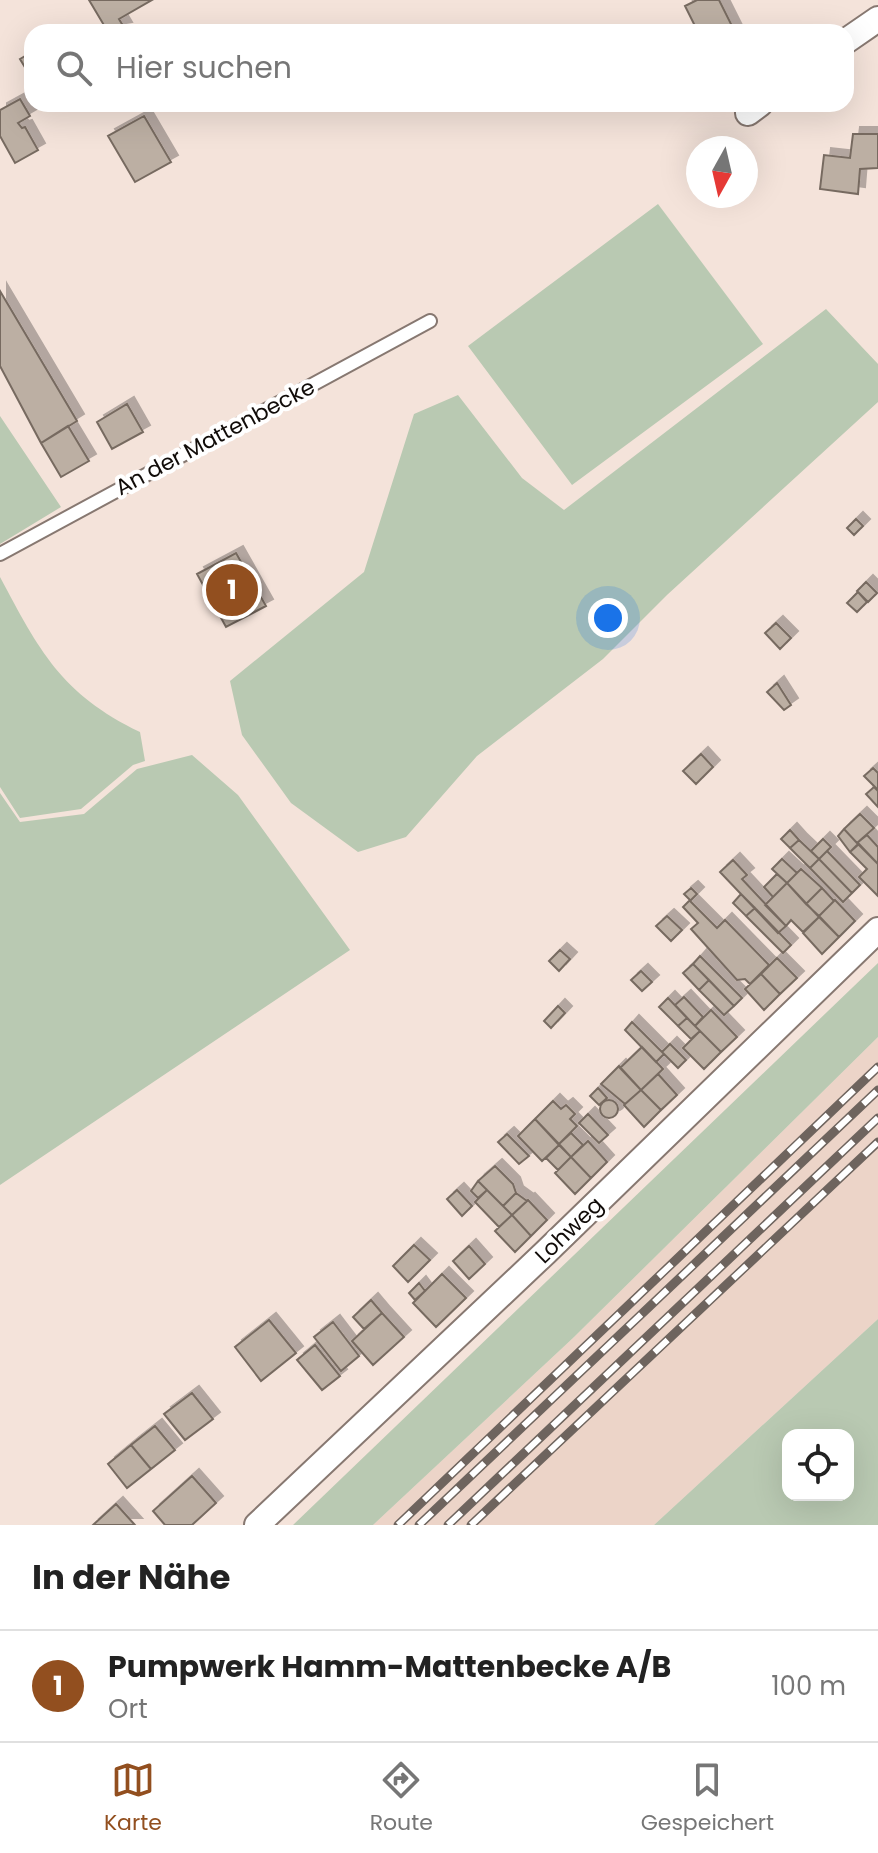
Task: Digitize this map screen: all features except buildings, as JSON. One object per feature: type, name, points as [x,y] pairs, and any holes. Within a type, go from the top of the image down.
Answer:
[{"type":"street","points":[[854,36],[878,19]]},
{"type":"street","name":"Lohweg","points":[[257,1525],[546,1252],[878,930]]},
{"type":"lane","name":"An der Mattenbecke","points":[[0,554],[430,321]]},
{"type":"lane","points":[[70,498],[78,511]]},
{"type":"shaded area","points":[[878,1037],[878,1319],[654,1525],[373,1525],[573,1338]]},
{"type":"green space","points":[[658,204],[763,344],[572,485],[468,346]]},
{"type":"green space","points":[[826,309],[878,364],[878,402],[667,595],[603,659],[477,756],[406,837],[358,852],[291,803],[242,735],[230,681],[364,572],[414,414],[458,395],[522,478],[564,510]]},
{"type":"green space","points":[[0,416],[61,507],[0,544]]},
{"type":"green space","points":[[0,577],[27,627],[71,686],[90,702],[140,732],[145,761],[133,765],[81,809],[20,818],[0,787]]},
{"type":"green space","points":[[192,755],[238,795],[350,950],[0,1185],[0,793],[20,822],[84,814],[137,769]]},
{"type":"green space","points":[[878,963],[878,1037],[573,1338],[373,1525],[293,1525]]},
{"type":"green space","points":[[878,1319],[878,1525],[654,1525]]},
{"type":"railway","points":[[398,1525],[878,1067]]},
{"type":"railway","points":[[419,1525],[878,1090]]},
{"type":"railway","points":[[448,1525],[878,1118]]},
{"type":"railway","points":[[471,1525],[878,1142]]},
{"type":"place","name":"Pumpwerk Hamm-Mattenbecke A/B","points":[[232,590]]}]
